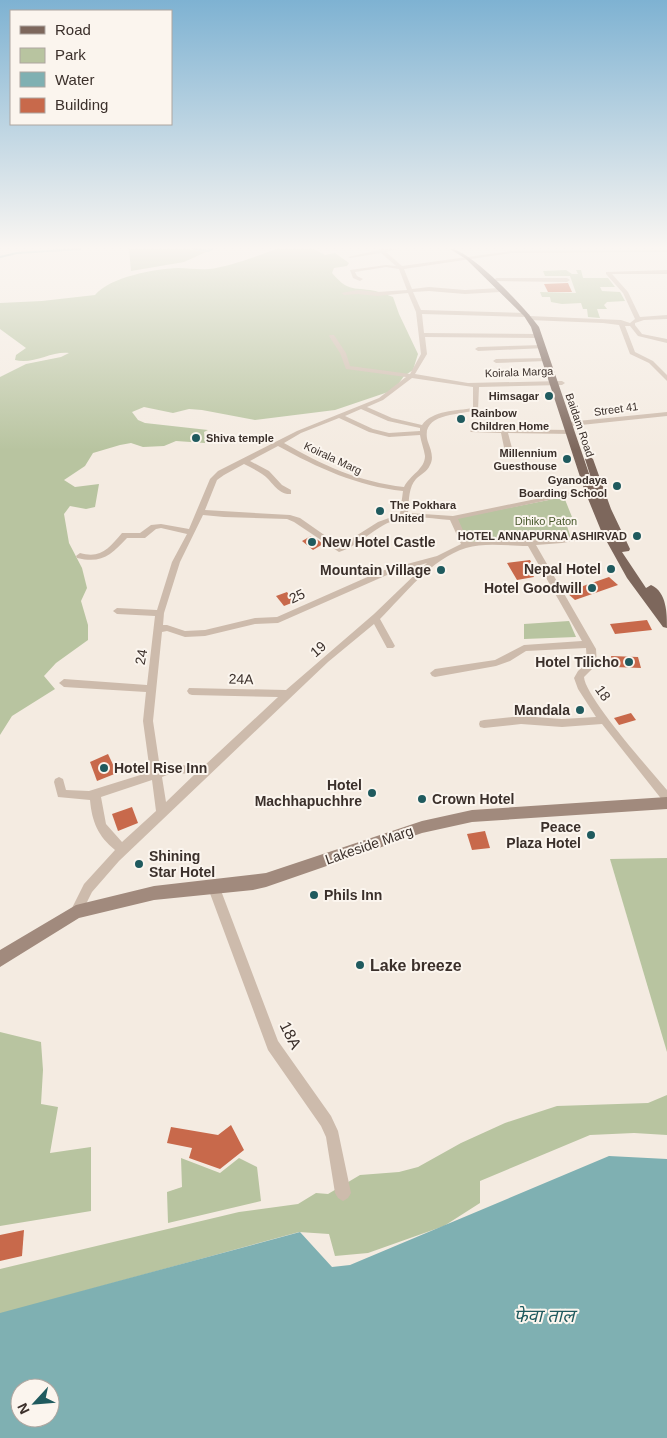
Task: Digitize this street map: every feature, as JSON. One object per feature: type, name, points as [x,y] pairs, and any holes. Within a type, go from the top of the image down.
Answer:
[{"type":"main road","name":"Baidam Road","points":[[529,316],[533,320],[558,382],[607,533],[632,576],[667,624]]},
{"type":"main road","name":"Baidam Road","points":[[529,316],[533,320],[546,359],[558,382]]},
{"type":"main road","name":"Baidam Road","points":[[594,489],[606,509],[628,555],[667,611]]},
{"type":"main road","name":"Lakeside Marg","points":[[1,957],[76,912],[154,893],[214,888],[266,880],[422,828],[472,816],[667,802]]},
{"type":"street","points":[[420,316],[424,354],[412,375],[381,399],[279,442],[216,476],[200,512],[234,516],[287,517],[296,520],[339,549],[346,547],[387,520],[404,515],[453,518],[594,489]]},
{"type":"street","points":[[478,316],[533,320],[621,322],[632,325],[640,336],[667,341]]},
{"type":"street","points":[[636,316],[638,320]]},
{"type":"street","points":[[632,325],[633,322],[638,320],[667,318]]},
{"type":"street","points":[[621,322],[630,351],[651,362],[667,379]]},
{"type":"street","points":[[422,335],[539,336]]},
{"type":"street","name":"Koirala Marga","points":[[332,336],[343,353],[348,368],[476,385],[558,382]]},
{"type":"street","points":[[478,349],[542,347]]},
{"type":"street","points":[[496,361],[546,359]]},
{"type":"street","points":[[404,515],[406,489],[412,480],[424,469],[428,461],[423,430],[430,419],[476,409],[476,385]]},
{"type":"street","points":[[361,407],[390,420],[423,430]]},
{"type":"street","name":"Street 41","points":[[473,431],[504,432],[572,427],[632,415],[667,414]]},
{"type":"street","points":[[340,416],[371,431],[389,435],[423,430]]},
{"type":"street","points":[[504,432],[509,452]]},
{"type":"street","name":"Koirala Marg","points":[[279,442],[295,453],[351,480],[382,488],[406,489]]},
{"type":"street","points":[[245,461],[266,473],[279,487],[288,492]]},
{"type":"street","name":"24","points":[[162,814],[148,721],[150,689],[157,653],[160,614],[176,562],[200,512]]},
{"type":"street","points":[[453,518],[465,545],[497,542],[555,542],[607,533]]},
{"type":"street","points":[[80,556],[94,559],[105,555],[125,535],[142,536],[154,527],[161,526],[192,532]]},
{"type":"street","points":[[435,673],[496,663],[507,659],[524,648],[589,644],[531,543]]},
{"type":"street","name":"19","points":[[76,912],[88,888],[123,850],[206,770],[288,694],[375,618],[425,569],[442,556],[465,545]]},
{"type":"street","name":"25","points":[[158,629],[166,628],[185,634],[205,633],[255,621],[278,620],[384,573],[442,556]]},
{"type":"street","points":[[117,611],[160,614]]},
{"type":"street","points":[[375,618],[390,646]]},
{"type":"street","name":"18","points":[[589,644],[593,654],[592,664],[582,672],[579,681],[604,720],[667,798]]},
{"type":"street","points":[[64,683],[150,689]]},
{"type":"street","name":"24A","points":[[192,691],[288,694]]},
{"type":"street","points":[[484,724],[521,720],[562,723],[604,720]]},
{"type":"street","points":[[59,782],[62,794],[89,796],[172,769],[206,770]]},
{"type":"street","points":[[95,794],[97,814],[102,832],[123,850]]},
{"type":"street","name":"18A","points":[[214,888],[273,1045],[326,1121],[333,1136],[342,1193]]},
{"type":"green space","points":[[0,316],[400,316],[418,354],[413,370],[404,376],[394,390],[335,410],[255,420],[189,409],[173,413],[144,407],[132,412],[138,420],[145,423],[208,430],[204,432],[205,443],[176,441],[164,446],[143,447],[131,443],[120,445],[93,453],[85,466],[64,480],[75,487],[99,484],[95,507],[86,509],[70,506],[64,514],[69,543],[82,568],[87,588],[81,601],[88,625],[88,640],[56,663],[44,676],[55,689],[12,716],[0,735],[0,377],[26,364],[61,357],[69,353],[56,354],[28,361],[15,360],[16,355],[26,348],[0,329]]},
{"type":"green space","points":[[599,316],[600,318],[588,317]]},
{"type":"green space","name":"Dihiko Paton","points":[[564,497],[574,522],[566,523],[571,538],[467,542],[457,518]]},
{"type":"green space","points":[[569,621],[576,637],[524,639],[524,624]]},
{"type":"green space","points":[[667,858],[667,1052],[610,859]]},
{"type":"green space","points":[[0,1032],[41,1042],[43,1070],[41,1104],[58,1107],[50,1153],[91,1147],[91,1211],[0,1226]]},
{"type":"green space","points":[[667,1095],[667,1135],[634,1133],[590,1135],[480,1181],[480,1203],[444,1226],[368,1253],[335,1256],[329,1234],[299,1232],[0,1314],[0,1269],[239,1212],[298,1204],[316,1193],[328,1194],[360,1175],[399,1172],[418,1167],[461,1143],[505,1123],[557,1106],[648,1103]]},
{"type":"green space","points":[[181,1158],[220,1173],[239,1158],[257,1167],[261,1201],[168,1223],[167,1192],[182,1187]]},
{"type":"water","name":"फेवा ताल","points":[[609,1156],[667,1159],[667,1438],[0,1438],[0,1313],[300,1232],[332,1267],[350,1265]]},
{"type":"building","name":"New Hotel Castle","points":[[311,536],[323,544],[313,550],[302,541]]},
{"type":"building","points":[[530,560],[537,573],[532,573],[534,577],[517,580],[507,563]]},
{"type":"building","name":"Hotel Goodwill","points":[[609,577],[618,585],[575,600],[566,592]]},
{"type":"building","points":[[287,592],[294,602],[284,606],[276,596]]},
{"type":"building","points":[[647,620],[652,630],[615,634],[610,624]]},
{"type":"building","name":"Hotel Tilicho","points":[[611,656],[638,657],[641,668],[614,667]]},
{"type":"building","points":[[631,713],[636,720],[619,725],[614,718]]},
{"type":"building","name":"Hotel Rise Inn","points":[[108,754],[117,773],[97,781],[90,762]]},
{"type":"building","points":[[132,807],[138,823],[118,831],[112,814]]},
{"type":"building","points":[[485,831],[490,848],[472,850],[467,834]]},
{"type":"building","points":[[231,1125],[244,1150],[220,1169],[189,1158],[192,1148],[167,1143],[171,1127],[218,1135]]},
{"type":"building","points":[[24,1230],[22,1256],[0,1261],[0,1235]]},
{"type":"place","name":"Himsagar","points":[[549,396]]},
{"type":"place","name":"Rainbow Children Home","points":[[461,419]]},
{"type":"place","name":"Shiva temple","points":[[196,438]]},
{"type":"place","name":"Millennium Guesthouse","points":[[567,459]]},
{"type":"place","name":"Gyanodaya Boarding School","points":[[617,486]]},
{"type":"place","name":"The Pokhara United","points":[[380,511]]},
{"type":"place","name":"HOTEL ANNAPURNA ASHIRVAD","points":[[637,536]]},
{"type":"place","name":"New Hotel Castle","points":[[312,542]]},
{"type":"place","name":"Nepal Hotel","points":[[611,569]]},
{"type":"place","name":"Mountain Village","points":[[441,570]]},
{"type":"place","name":"Hotel Goodwill","points":[[592,588]]},
{"type":"place","name":"Hotel Tilicho","points":[[629,662]]},
{"type":"place","name":"Mandala","points":[[580,710]]},
{"type":"place","name":"Hotel Rise Inn","points":[[104,768]]},
{"type":"place","name":"Hotel Machhapuchhre","points":[[372,793]]},
{"type":"place","name":"Crown Hotel","points":[[422,799]]},
{"type":"place","name":"Peace Plaza Hotel","points":[[591,835]]},
{"type":"place","name":"Shining Star Hotel","points":[[139,864]]},
{"type":"place","name":"Phils Inn","points":[[314,895]]},
{"type":"place","name":"Lake breeze","points":[[360,965]]}]
